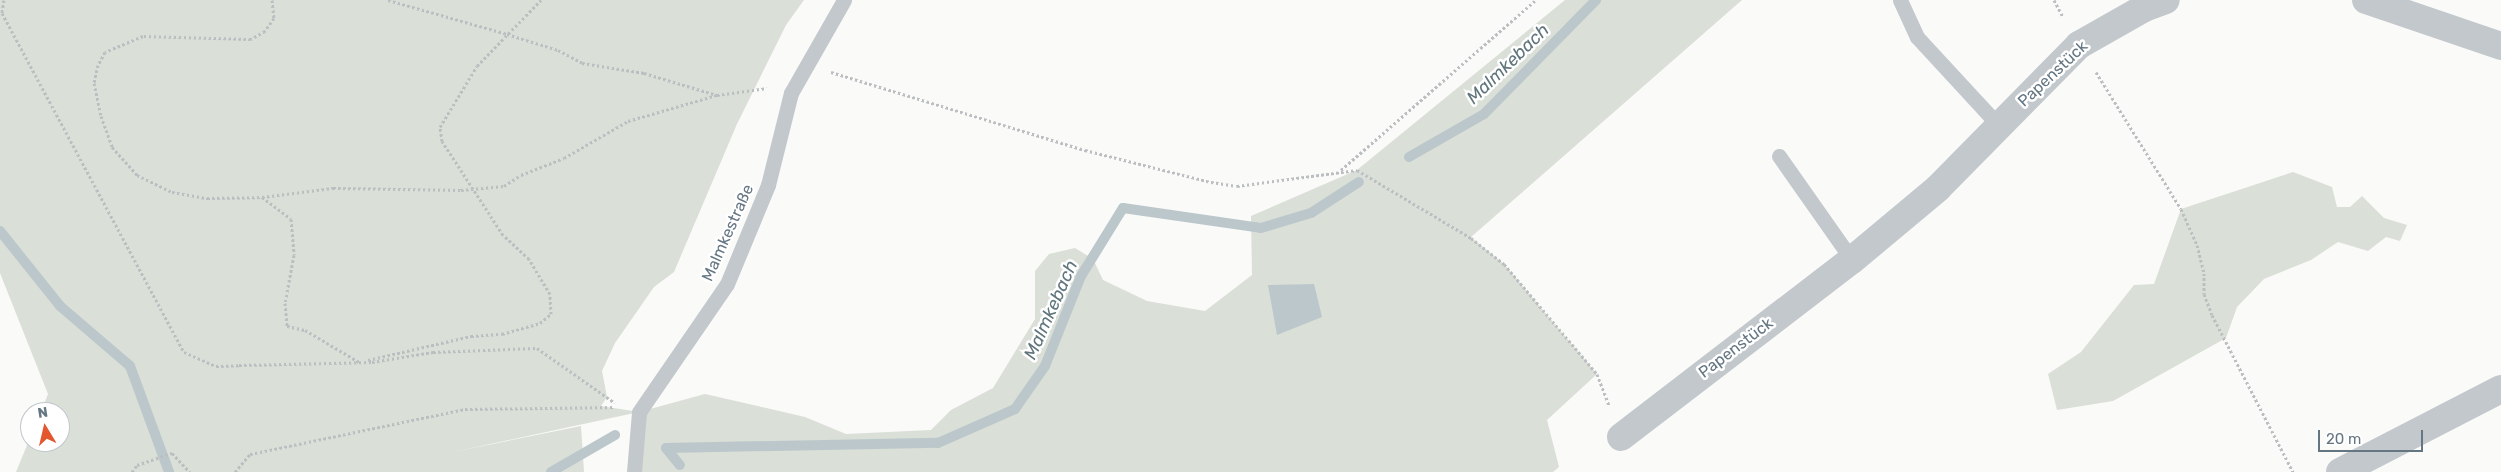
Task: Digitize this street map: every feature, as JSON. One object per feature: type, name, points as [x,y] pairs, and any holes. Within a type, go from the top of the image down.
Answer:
[{"type":"street","name":"Papenstück","points":[[1621,437],[1852,260],[1938,188],[2079,45],[2144,8],[2166,0]]},
{"type":"street","points":[[2381,3],[2501,46]]},
{"type":"street","points":[[2340,472],[2501,389]]},
{"type":"lane","name":"Malmkestraße","points":[[634,472],[639,412],[727,284],[768,185],[791,93],[805,64],[844,0]]},
{"type":"lane","points":[[1900,0],[1917,37],[1999,126]]},
{"type":"lane","points":[[1779,156],[1852,260]]},
{"type":"path","points":[[4,0],[2,13],[184,352],[216,366],[360,362],[433,352],[537,348],[621,407],[465,409],[250,454],[235,472]]},
{"type":"path","points":[[272,0],[274,18],[266,30],[251,39],[178,36],[129,40],[105,52],[98,65],[94,83],[101,116],[112,147],[137,175],[172,192],[208,198],[262,197],[333,188],[475,188],[504,186],[522,174],[564,158],[628,121],[716,95],[763,87],[791,93]]},
{"type":"path","points":[[388,0],[558,50],[582,63],[644,73],[716,95]]},
{"type":"path","points":[[262,197],[291,219],[294,255],[285,303],[287,326],[305,330],[360,362],[471,336],[502,334],[540,323],[551,314],[550,294],[528,259],[503,235],[475,188],[442,141],[440,127],[477,66],[541,0]]},
{"type":"path","points":[[1341,170],[1536,0]]},
{"type":"path","points":[[2054,0],[2079,45],[2181,209],[2197,245],[2204,273],[2204,294],[2212,315],[2293,472]]},
{"type":"path","points":[[805,64],[1085,150],[1211,182],[1237,186],[1268,183],[1341,170],[1358,170],[1396,190],[1428,214],[1471,238],[1504,264],[1597,374],[1621,437]]},
{"type":"path","points":[[132,472],[136,465],[172,453],[190,472]]},
{"type":"shaded area","points":[[0,0],[804,0],[786,25],[737,124],[674,272],[654,287],[615,343],[602,371],[607,397],[601,406],[639,412],[453,452],[581,426],[584,472],[16,472],[24,452],[70,452],[70,402],[45,402],[48,394],[0,273]]},
{"type":"shaded area","points":[[1565,0],[1742,0],[1471,237],[1504,264],[1597,374],[1547,420],[1559,467],[1553,472],[634,472],[639,412],[705,394],[805,417],[846,434],[931,430],[951,410],[993,388],[1035,319],[1035,271],[1049,254],[1075,248],[1093,259],[1103,280],[1147,301],[1205,311],[1252,275],[1251,216],[1357,170]]},
{"type":"shaded area","points":[[2293,172],[2332,187],[2337,207],[2350,207],[2362,196],[2384,218],[2407,225],[2400,241],[2386,237],[2368,251],[2338,242],[2311,260],[2264,279],[2237,307],[2226,338],[2113,401],[2057,410],[2048,374],[2081,352],[2134,285],[2154,284],[2181,209]]},
{"type":"shaded area","points":[[1314,284],[1322,317],[1277,335],[1268,285]]},
{"type":"waterway","name":"Malmkebach","points":[[1409,157],[1484,114],[1596,0]]},
{"type":"waterway","name":"Malmkebach","points":[[666,448],[938,443],[1015,409],[1045,366],[1081,276],[1123,208],[1261,228],[1311,213],[1359,182]]},
{"type":"waterway","points":[[0,231],[60,306],[130,366],[169,472]]},
{"type":"waterway","name":"Malmkebach","points":[[551,472],[615,435]]},
{"type":"waterway","points":[[666,448],[680,465]]}]
